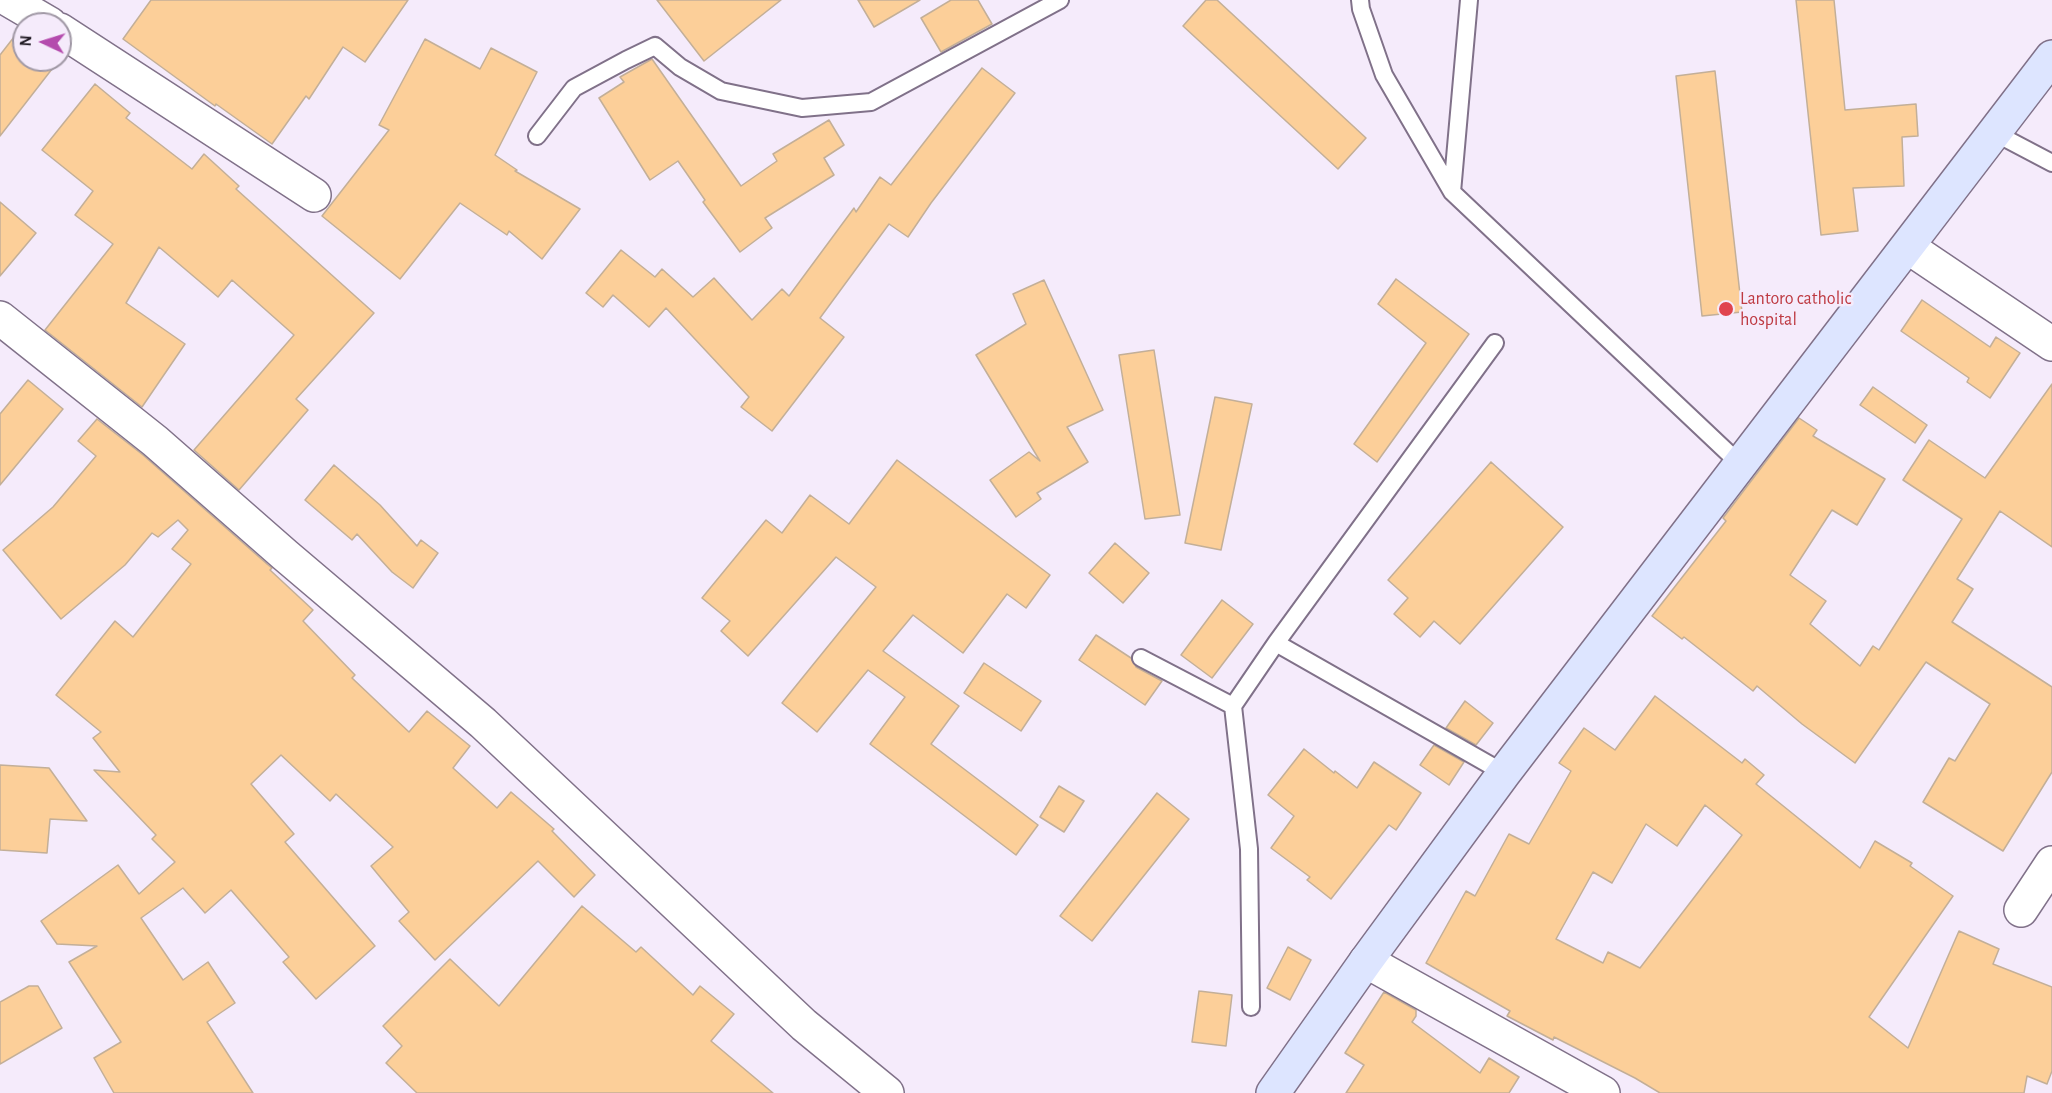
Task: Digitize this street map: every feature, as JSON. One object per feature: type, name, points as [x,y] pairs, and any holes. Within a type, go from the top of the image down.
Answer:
[{"type":"street","points":[[9,0],[30,12]]},
{"type":"street","points":[[72,38],[314,195]]},
{"type":"street","points":[[1273,1093],[1366,961],[1504,773],[2052,57]]},
{"type":"street","points":[[1908,247],[2052,344]]},
{"type":"street","points":[[0,318],[155,441],[483,723],[804,1025],[887,1093]]},
{"type":"street","points":[[2021,910],[2052,863]]},
{"type":"street","points":[[1366,961],[1603,1093]]},
{"type":"lane","points":[[537,136],[574,88],[655,46],[680,67],[721,91],[802,108],[872,102],[1060,0]]},
{"type":"lane","points":[[1360,0],[1384,75],[1452,192],[1741,465]]},
{"type":"lane","points":[[1452,192],[1469,0]]},
{"type":"lane","points":[[1995,133],[2052,163]]},
{"type":"lane","points":[[1251,1007],[1249,849],[1233,706],[1276,643],[1495,343]]},
{"type":"lane","points":[[1276,643],[1504,773]]},
{"type":"lane","points":[[1141,658],[1233,706]]},
{"type":"building","points":[[151,0],[408,0],[365,62],[343,47],[309,99],[306,96],[272,144],[123,39]]},
{"type":"building","points":[[657,0],[781,0],[704,61]]},
{"type":"building","points":[[858,0],[920,0],[874,27]]},
{"type":"building","points":[[951,0],[978,0],[992,24],[941,52],[921,18]]},
{"type":"building","points":[[1206,0],[1217,0],[1366,138],[1338,169],[1183,26]]},
{"type":"building","points":[[1796,0],[1834,0],[1845,110],[1916,104],[1918,136],[1902,137],[1904,186],[1853,188],[1858,231],[1821,235]]},
{"type":"building","points":[[425,39],[480,69],[491,48],[537,72],[495,155],[517,170],[515,171],[580,209],[542,259],[509,231],[507,235],[460,203],[400,279],[322,216],[389,130],[379,125]]},
{"type":"building","points":[[12,40],[12,72],[50,72],[0,136],[0,55]]},
{"type":"building","points":[[652,59],[741,186],[777,161],[773,154],[829,120],[844,145],[824,158],[834,175],[765,218],[772,228],[740,252],[703,202],[705,200],[678,161],[650,180],[599,98],[624,82],[620,77]]},
{"type":"building","points":[[982,68],[1015,93],[931,203],[908,237],[889,224],[820,318],[844,337],[772,431],[741,407],[749,397],[666,308],[649,327],[613,295],[603,307],[586,293],[621,250],[655,277],[662,269],[693,297],[714,278],[752,320],[782,289],[789,296],[854,208],[856,212],[880,177],[891,185]]},
{"type":"building","points":[[1715,71],[1742,312],[1702,316],[1676,76]]},
{"type":"building","points":[[95,84],[130,113],[126,118],[192,169],[204,154],[239,186],[236,189],[374,313],[296,399],[308,410],[239,490],[194,450],[294,335],[232,280],[218,297],[159,247],[126,303],[185,344],[142,407],[45,330],[113,244],[75,215],[93,191],[42,150]]},
{"type":"building","points":[[0,202],[36,233],[0,276]]},
{"type":"building","points":[[1396,279],[1469,334],[1377,462],[1354,444],[1426,343],[1378,304]]},
{"type":"building","points":[[1044,280],[1103,410],[1067,427],[1088,462],[1037,493],[1041,499],[1016,517],[990,480],[1029,452],[1040,461],[976,355],[1026,324],[1013,294]]},
{"type":"building","points":[[1922,300],[1990,347],[1996,337],[2020,353],[1990,398],[1967,382],[1969,378],[1901,331]]},
{"type":"building","points":[[1154,350],[1180,515],[1145,519],[1119,355]]},
{"type":"building","points":[[28,380],[63,409],[0,485],[0,414]]},
{"type":"building","points":[[2052,384],[2052,547],[2000,511],[1957,579],[1973,589],[1952,622],[2052,687],[2052,772],[2003,851],[1923,802],[1949,758],[1955,761],[1990,704],[1926,662],[1855,763],[1802,724],[1757,686],[1753,691],[1684,637],[1682,639],[1652,616],[1726,521],[1723,518],[1799,418],[1817,430],[1813,436],[1885,479],[1857,525],[1832,510],[1790,575],[1826,601],[1810,624],[1860,666],[1873,646],[1879,650],[1962,519],[1903,480],[1929,440],[1985,478]]},
{"type":"building","points":[[1873,387],[1927,425],[1915,443],[1860,405]]},
{"type":"building","points":[[1215,397],[1252,404],[1221,550],[1185,543]]},
{"type":"building","points":[[97,419],[143,455],[272,568],[270,570],[313,610],[303,621],[355,675],[352,678],[409,732],[427,711],[470,746],[453,768],[497,808],[511,792],[554,829],[552,831],[595,875],[574,897],[538,861],[435,960],[399,921],[409,912],[371,866],[393,847],[336,794],[330,801],[281,755],[251,784],[294,834],[285,842],[375,946],[316,999],[283,962],[289,957],[231,890],[205,913],[183,888],[141,918],[183,980],[208,962],[235,1003],[207,1022],[253,1093],[114,1093],[94,1058],[121,1042],[69,962],[97,946],[57,944],[41,921],[118,865],[139,894],[175,862],[152,839],[156,835],[94,770],[120,772],[93,738],[101,732],[56,695],[115,621],[133,637],[191,564],[172,549],[188,530],[178,520],[158,537],[152,533],[125,565],[61,619],[3,550],[53,507],[96,456],[78,441]]},
{"type":"building","points":[[897,460],[1050,575],[1026,608],[1007,594],[963,653],[913,615],[883,651],[959,706],[931,744],[1038,825],[1016,855],[870,744],[905,697],[868,670],[817,732],[782,703],[876,587],[836,557],[748,656],[721,631],[730,621],[702,598],[766,520],[782,533],[810,495],[849,524]]},
{"type":"building","points":[[1491,462],[1563,527],[1460,644],[1434,621],[1420,637],[1394,614],[1408,598],[1388,580]]},
{"type":"building","points":[[334,465],[380,505],[417,546],[421,540],[438,553],[413,588],[392,572],[357,534],[352,540],[305,500]]},
{"type":"building","points":[[1115,543],[1149,573],[1123,603],[1089,573]]},
{"type":"building","points":[[1222,600],[1253,624],[1212,678],[1181,655]]},
{"type":"building","points":[[1096,635],[1131,658],[1136,667],[1162,681],[1145,705],[1079,660]]},
{"type":"building","points":[[984,663],[1041,701],[1021,731],[964,693]]},
{"type":"building","points":[[1655,696],[1742,763],[1745,759],[1764,775],[1756,784],[1860,868],[1875,841],[1912,863],[1910,866],[1953,896],[1869,1017],[1908,1048],[1959,931],[1999,949],[1993,964],[2052,987],[2052,1071],[2047,1084],[2027,1076],[2024,1093],[1660,1093],[1554,1037],[1553,1040],[1507,1016],[1510,1011],[1426,963],[1466,891],[1475,896],[1509,834],[1529,844],[1571,771],[1559,763],[1584,728],[1615,750]],"holes":[[[1705,805],[1742,835],[1640,968],[1608,952],[1603,963],[1556,939],[1593,872],[1612,883],[1646,824],[1677,846]]]},
{"type":"building","points":[[1465,701],[1493,723],[1476,745],[1446,728]]},
{"type":"building","points":[[1434,745],[1464,762],[1449,785],[1420,765]]},
{"type":"building","points":[[1304,749],[1357,788],[1374,762],[1421,793],[1396,830],[1389,825],[1331,899],[1307,880],[1310,877],[1271,848],[1294,816],[1268,795]]},
{"type":"building","points":[[0,765],[49,768],[87,821],[50,819],[47,853],[0,850]]},
{"type":"building","points":[[1059,786],[1084,801],[1064,832],[1040,817]]},
{"type":"building","points":[[1157,793],[1189,819],[1092,941],[1060,916]]},
{"type":"building","points":[[582,906],[636,952],[641,947],[693,995],[700,986],[734,1014],[711,1041],[773,1093],[417,1093],[386,1063],[402,1046],[383,1026],[450,959],[499,1006]]},
{"type":"building","points":[[1288,947],[1311,960],[1290,1000],[1267,988]]},
{"type":"building","points":[[29,986],[38,986],[62,1028],[0,1064],[0,1002]]},
{"type":"building","points":[[1199,991],[1232,995],[1226,1046],[1192,1042]]},
{"type":"building","points":[[1384,992],[1416,1010],[1416,1016],[1412,1022],[1480,1073],[1489,1058],[1519,1077],[1509,1093],[1346,1093],[1364,1065],[1345,1053]]},
{"type":"place","name":"Lantoro catholic hospital","points":[[1726,309]]}]
